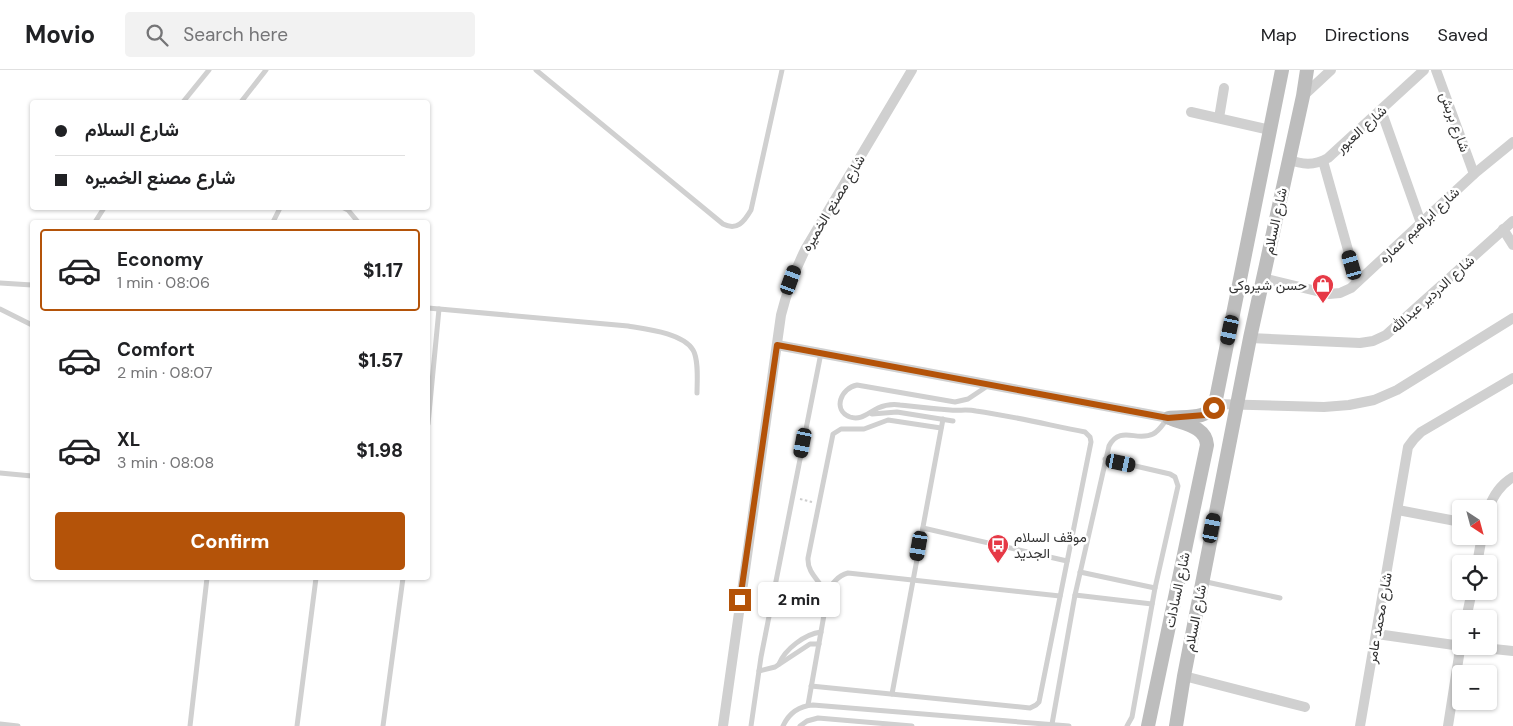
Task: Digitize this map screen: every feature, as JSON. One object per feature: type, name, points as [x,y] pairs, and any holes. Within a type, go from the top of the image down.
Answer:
[{"type":"street","name":"شارع مصنع الخميره","points":[[723,726],[781,315],[787,292],[795,269],[806,248],[912,70]]},
{"type":"street","name":"شارع السلام","points":[[1215,404],[1282,70]]},
{"type":"street","name":"شارع السلام","points":[[1176,726],[1208,546],[1236,405],[1307,70]]},
{"type":"street","points":[[1303,96],[1331,70]]},
{"type":"street","name":"شارع العبور","points":[[1288,159],[1299,164],[1323,161],[1382,110],[1424,70]]},
{"type":"street","name":"شارع بربش","points":[[1436,70],[1474,174]]},
{"type":"street","points":[[1218,118],[1224,88]]},
{"type":"street","points":[[1382,110],[1421,223]]},
{"type":"street","points":[[1191,112],[1270,130]]},
{"type":"street","name":"شارع ابراهيم عماره","points":[[1262,278],[1329,294],[1340,293],[1351,288],[1474,174],[1513,142]]},
{"type":"street","points":[[1323,161],[1358,282]]},
{"type":"street","name":"شارع الدردير عبدالله","points":[[1250,338],[1360,343],[1380,338],[1397,326],[1513,220]]},
{"type":"street","points":[[1504,229],[1513,245]]},
{"type":"street","points":[[777,345],[1168,418],[1205,415],[1212,411],[1215,404],[1324,407],[1374,400],[1397,390],[1513,318]]},
{"type":"street","name":"شارع محمد عامر","points":[[1360,726],[1408,447],[1421,432],[1513,379]]},
{"type":"street","name":"شارع السادات","points":[[1148,726],[1207,441],[1204,434],[1198,429],[1168,418]]},
{"type":"street","points":[[1492,500],[1494,494],[1505,482],[1513,477]]},
{"type":"street","points":[[1194,508],[1205,533],[1208,546]]},
{"type":"street","points":[[1398,510],[1452,520]]},
{"type":"street","points":[[1376,634],[1452,644]]},
{"type":"street","points":[[1497,649],[1513,651]]},
{"type":"street","points":[[1448,726],[1460,655]]},
{"type":"street","points":[[1184,676],[1304,707]]},
{"type":"lane","points":[[185,100],[209,70]]},
{"type":"lane","points":[[243,100],[266,70]]},
{"type":"lane","points":[[536,70],[723,224],[734,227],[740,224],[751,210],[782,70]]},
{"type":"lane","points":[[348,210],[356,220]]},
{"type":"lane","points":[[0,283],[30,285]]},
{"type":"lane","points":[[430,308],[628,326],[660,332],[680,339],[693,350],[698,369],[697,393]]},
{"type":"lane","points":[[0,309],[30,324]]},
{"type":"lane","points":[[430,403],[439,309]]},
{"type":"lane","points":[[751,726],[759,671],[821,352]]},
{"type":"lane","points":[[812,686],[1033,707],[1039,702],[1091,442],[1088,434],[974,410],[891,405],[879,408],[858,418],[849,417],[840,405],[841,395],[844,391],[857,385],[955,402],[968,399],[990,384]]},
{"type":"lane","points":[[910,414],[911,406]]},
{"type":"lane","points":[[868,414],[888,412],[953,421]]},
{"type":"lane","points":[[1052,724],[1075,594],[1109,446],[1118,436],[1126,434],[1148,436],[1156,432],[1168,418]]},
{"type":"lane","points":[[892,694],[942,419]]},
{"type":"lane","points":[[808,705],[826,605],[826,593],[821,584],[810,573],[808,563],[832,437],[838,430],[864,430],[888,420],[941,428]]},
{"type":"lane","points":[[1105,459],[1170,474],[1177,480],[1178,489],[1155,588],[1132,717],[1127,726]]},
{"type":"lane","points":[[0,473],[30,476]]},
{"type":"lane","points":[[922,528],[1067,560]]},
{"type":"lane","points":[[1080,572],[1155,588]]},
{"type":"lane","points":[[826,593],[836,579],[848,573],[1060,596]]},
{"type":"lane","points":[[190,726],[207,580]]},
{"type":"lane","points":[[297,726],[316,580]]},
{"type":"lane","points":[[383,726],[404,580]]},
{"type":"lane","points":[[1202,581],[1280,598]]},
{"type":"lane","points":[[1075,594],[1152,604]]},
{"type":"lane","points":[[779,665],[790,648],[806,637],[821,632]]},
{"type":"lane","points":[[759,671],[779,665],[810,644],[819,644]]},
{"type":"lane","points":[[783,726],[793,712],[808,705],[1069,726]]},
{"type":"lane","points":[[800,726],[807,721],[818,718],[912,726]]},
{"type":"lane","points":[[0,724],[18,726]]},
{"type":"path","points":[[793,498],[819,504]]},
{"type":"place","name":"حسن شيروكى","points":[[1323,304]]},
{"type":"place","name":"موقف السلام الجديد","points":[[998,564]]},
{"type":"route","points":[[740,600],[777,345],[1168,418],[1205,415],[1209,414],[1214,408]]}]
